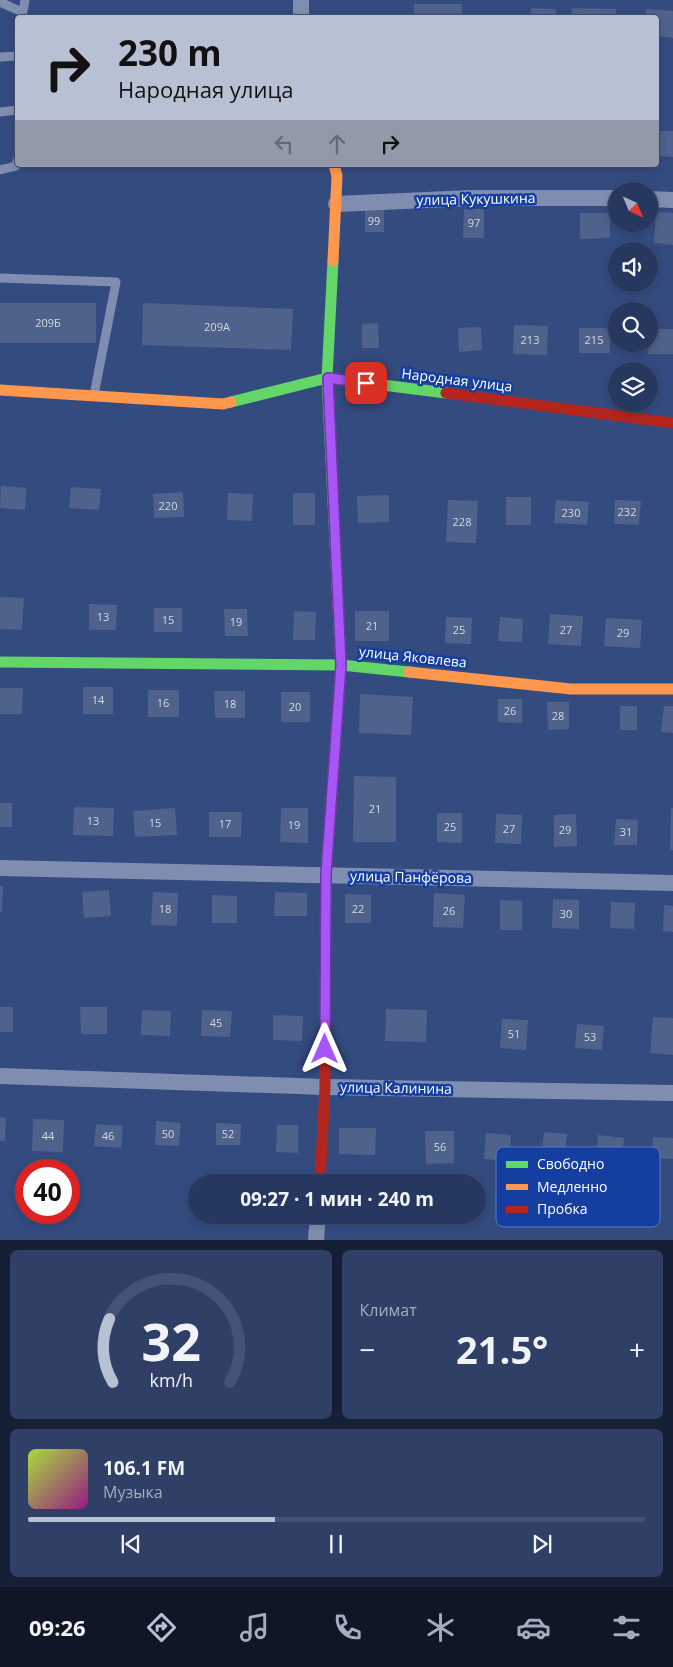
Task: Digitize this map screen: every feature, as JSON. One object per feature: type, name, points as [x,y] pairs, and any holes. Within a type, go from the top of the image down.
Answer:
[{"type":"street","points":[[301,0],[301,15]]},
{"type":"street","points":[[320,1174],[325,1087],[326,874],[341,665],[328,378],[337,176],[335,167]]},
{"type":"street","name":"улица Кукушкина","points":[[336,204],[472,198],[608,198]]},
{"type":"street","points":[[658,199],[673,200]]},
{"type":"street","name":"Народная улица","points":[[0,390],[224,404],[328,378],[673,423]]},
{"type":"street","name":"улица Яковлева","points":[[0,662],[341,665],[571,689],[673,689]]},
{"type":"street","name":"улица Панфёрова","points":[[0,868],[673,883]]},
{"type":"street","name":"улица Калинина","points":[[0,1076],[325,1087],[673,1093]]},
{"type":"street","points":[[316,1240],[317,1224]]},
{"type":"lane","points":[[0,2],[22,15],[25,0]]},
{"type":"lane","points":[[0,56],[15,56]]},
{"type":"lane","points":[[0,112],[15,110]]},
{"type":"lane","points":[[0,170],[15,166]]},
{"type":"lane","points":[[0,278],[116,282],[94,396]]},
{"type":"building","points":[[414,4],[462,4],[462,15],[414,15]]},
{"type":"building","points":[[531,8],[556,9],[555,15],[530,15]]},
{"type":"building","points":[[572,8],[616,9],[616,15],[571,15]]},
{"type":"building","points":[[646,9],[673,11],[673,38],[659,36],[659,15],[646,15]]},
{"type":"building","points":[[659,131],[673,131],[673,157],[659,156]]},
{"type":"building","points":[[365,209],[384,209],[384,232],[365,232]]},
{"type":"building","points":[[464,209],[484,209],[484,238],[463,238]]},
{"type":"building","points":[[658,212],[673,213],[673,245],[654,242],[655,232],[658,232]]},
{"type":"building","points":[[580,213],[608,213],[608,232],[610,232],[610,238],[580,239]]},
{"type":"building","points":[[0,303],[96,303],[96,343],[0,343]]},
{"type":"building","points":[[143,303],[293,309],[291,350],[142,345]]},
{"type":"building","points":[[378,323],[379,348],[362,348],[362,324]]},
{"type":"building","points":[[514,325],[548,326],[547,355],[513,354]]},
{"type":"building","points":[[481,327],[482,350],[459,352],[458,328]]},
{"type":"building","points":[[579,328],[608,328],[608,352],[610,353],[579,353]]},
{"type":"building","points":[[658,329],[673,329],[673,354],[648,354],[648,352],[658,352]]},
{"type":"building","points":[[1,486],[26,488],[25,510],[0,508]]},
{"type":"building","points":[[71,487],[101,489],[99,510],[69,508]]},
{"type":"building","points":[[183,492],[184,517],[154,518],[153,494]]},
{"type":"building","points":[[228,493],[253,494],[252,521],[227,520]]},
{"type":"building","points":[[293,493],[315,493],[315,525],[293,525]]},
{"type":"building","points":[[389,495],[389,522],[358,523],[357,496]]},
{"type":"building","points":[[506,497],[531,497],[531,525],[506,525]]},
{"type":"building","points":[[448,500],[478,501],[476,543],[446,542]]},
{"type":"building","points":[[556,500],[589,502],[587,525],[554,523]]},
{"type":"building","points":[[615,500],[641,501],[639,525],[614,524]]},
{"type":"building","points":[[0,597],[24,598],[22,630],[0,629]]},
{"type":"building","points":[[89,604],[117,605],[116,630],[89,630]]},
{"type":"building","points":[[154,608],[182,608],[182,632],[154,632]]},
{"type":"building","points":[[224,609],[247,609],[248,636],[225,636]]},
{"type":"building","points":[[294,611],[316,612],[315,640],[293,640]]},
{"type":"building","points":[[355,611],[389,611],[389,641],[355,641]]},
{"type":"building","points":[[550,614],[583,616],[581,646],[548,644]]},
{"type":"building","points":[[446,617],[472,618],[471,644],[445,643]]},
{"type":"building","points":[[500,617],[523,619],[522,642],[498,641]]},
{"type":"building","points":[[606,618],[642,620],[640,648],[604,646]]},
{"type":"building","points":[[83,687],[113,687],[113,714],[83,714]]},
{"type":"building","points":[[0,688],[23,688],[22,714],[0,714]]},
{"type":"building","points":[[148,690],[179,690],[179,717],[148,717]]},
{"type":"building","points":[[214,691],[245,691],[245,718],[215,718]]},
{"type":"building","points":[[281,692],[310,692],[310,722],[281,722]]},
{"type":"building","points":[[360,694],[413,697],[411,735],[359,733]]},
{"type":"building","points":[[498,699],[522,699],[522,723],[498,722]]},
{"type":"building","points":[[547,702],[569,702],[569,729],[548,730]]},
{"type":"building","points":[[620,706],[637,706],[637,730],[620,730]]},
{"type":"building","points":[[664,706],[673,706],[673,733],[661,732]]},
{"type":"building","points":[[354,776],[396,777],[396,842],[353,842]]},
{"type":"building","points":[[0,803],[12,803],[12,827],[0,827]]},
{"type":"building","points":[[74,807],[114,808],[113,836],[73,835]]},
{"type":"building","points":[[175,808],[177,835],[135,837],[133,811]]},
{"type":"building","points":[[281,808],[308,808],[308,843],[280,842]]},
{"type":"building","points":[[671,808],[673,808],[673,850],[670,850]]},
{"type":"building","points":[[209,812],[242,812],[241,837],[209,837]]},
{"type":"building","points":[[437,813],[462,813],[462,843],[437,842]]},
{"type":"building","points":[[496,814],[522,815],[521,844],[495,843]]},
{"type":"building","points":[[576,814],[577,846],[554,847],[554,815]]},
{"type":"building","points":[[616,819],[638,820],[637,845],[614,845]]},
{"type":"building","points":[[0,886],[3,886],[2,912],[0,912]]},
{"type":"building","points":[[109,890],[111,916],[84,918],[82,892]]},
{"type":"building","points":[[153,892],[178,893],[177,926],[151,925]]},
{"type":"building","points":[[275,892],[307,893],[307,916],[274,916]]},
{"type":"building","points":[[434,893],[465,895],[463,928],[433,927]]},
{"type":"building","points":[[345,894],[371,895],[371,923],[345,923]]},
{"type":"building","points":[[212,895],[237,896],[237,923],[212,923]]},
{"type":"building","points":[[553,899],[579,900],[579,929],[552,928]]},
{"type":"building","points":[[500,900],[522,901],[522,930],[500,930]]},
{"type":"building","points":[[611,902],[635,903],[634,929],[610,928]]},
{"type":"building","points":[[664,905],[673,906],[673,932],[663,931]]},
{"type":"building","points":[[0,1007],[13,1007],[13,1032],[0,1032]]},
{"type":"building","points":[[80,1007],[107,1007],[107,1034],[81,1034]]},
{"type":"building","points":[[386,1009],[427,1010],[426,1042],[385,1041]]},
{"type":"building","points":[[142,1010],[171,1011],[170,1036],[141,1035]]},
{"type":"building","points":[[202,1010],[232,1011],[230,1037],[201,1036]]},
{"type":"building","points":[[273,1015],[303,1016],[302,1041],[273,1040]]},
{"type":"building","points":[[653,1017],[673,1018],[673,1055],[650,1053]]},
{"type":"building","points":[[502,1019],[528,1020],[526,1050],[500,1048]]},
{"type":"building","points":[[577,1024],[604,1026],[602,1050],[575,1048]]},
{"type":"building","points":[[0,1117],[6,1118],[5,1141],[0,1141]]},
{"type":"building","points":[[33,1119],[64,1120],[63,1152],[32,1151]]},
{"type":"building","points":[[156,1121],[181,1123],[179,1146],[155,1145]]},
{"type":"building","points":[[216,1123],[241,1124],[240,1145],[216,1145]]},
{"type":"building","points":[[96,1124],[123,1126],[121,1148],[94,1146]]},
{"type":"building","points":[[277,1125],[298,1125],[298,1153],[276,1152]]},
{"type":"building","points":[[339,1128],[376,1128],[375,1155],[339,1154]]},
{"type":"building","points":[[425,1131],[454,1131],[454,1163],[426,1164]]},
{"type":"building","points":[[544,1132],[567,1134],[566,1147],[542,1147]]},
{"type":"building","points":[[486,1133],[511,1135],[510,1147],[496,1147],[496,1160],[484,1159]]},
{"type":"building","points":[[598,1135],[624,1138],[623,1147],[597,1147]]},
{"type":"building","points":[[653,1137],[673,1138],[673,1159],[660,1158],[660,1147],[653,1147]]},
{"type":"traffic: fast","points":[[333,261],[327,378],[337,584]]},
{"type":"traffic: fast","points":[[231,402],[327,378],[446,393]]},
{"type":"traffic: fast","points":[[0,662],[341,665],[409,672]]},
{"type":"traffic: slow","points":[[333,261],[337,176],[335,167]]},
{"type":"traffic: slow","points":[[0,390],[223,404],[231,402]]},
{"type":"traffic: slow","points":[[326,906],[326,875],[341,665],[337,584]]},
{"type":"traffic: slow","points":[[409,672],[571,689],[673,689]]},
{"type":"traffic: jam","points":[[446,393],[673,423]]},
{"type":"traffic: jam","points":[[320,1174],[325,1087],[326,906]]},
{"type":"route","points":[[325,1049],[326,874],[341,665],[328,378],[366,383]]}]
